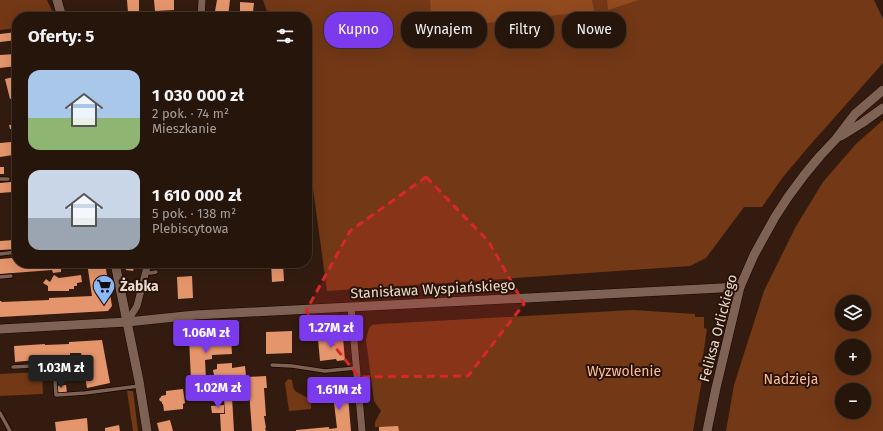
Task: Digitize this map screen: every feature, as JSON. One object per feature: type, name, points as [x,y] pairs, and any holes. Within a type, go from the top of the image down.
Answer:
[{"type":"street","points":[[57,0],[61,12]]},
{"type":"street","points":[[201,12],[202,0]]},
{"type":"street","name":"Feliksa Orlickiego","points":[[707,431],[740,287],[754,255],[788,197],[820,156],[836,139],[855,114],[883,90]]},
{"type":"street","name":"Feliksa Orlickiego","points":[[836,139],[883,108]]},
{"type":"street","points":[[116,268],[140,386],[147,431]]},
{"type":"street","points":[[127,322],[137,306],[147,268]]},
{"type":"street","name":"Stanisława Wyspiańskiego","points":[[0,329],[127,322],[195,315],[740,287]]},
{"type":"street","points":[[351,307],[362,431]]},
{"type":"lane","points":[[0,179],[8,178]]},
{"type":"lane","points":[[0,254],[12,253]]},
{"type":"lane","points":[[146,272],[156,272]]},
{"type":"lane","points":[[0,277],[11,276]]},
{"type":"lane","points":[[13,367],[54,365],[56,395],[140,386]]},
{"type":"lane","points":[[272,365],[292,366],[325,371],[356,368]]},
{"type":"lane","points":[[0,413],[10,431]]},
{"type":"highlighted area","points":[[426,177],[489,242],[524,304],[468,376],[359,377],[306,311],[350,231]]},
{"type":"green space","points":[[0,0],[47,0],[53,12],[12,12],[12,29],[0,30]]},
{"type":"green space","points":[[263,0],[874,0],[883,19],[883,63],[783,177],[762,207],[744,207],[706,258],[690,266],[327,291],[312,182],[312,12],[267,12]]},
{"type":"green space","name":"Nadzieja","points":[[883,120],[883,431],[726,431],[734,385],[764,291],[795,228],[823,182],[856,144]]},
{"type":"green space","name":"Wyzwolenie","points":[[633,310],[695,314],[695,317],[704,317],[704,328],[707,329],[702,363],[699,362],[698,366],[704,368],[693,431],[379,431],[379,427],[375,427],[375,422],[381,411],[374,401],[366,340],[369,328],[372,325]]},
{"type":"green space","points":[[42,372],[43,394],[0,396],[0,374]]},
{"type":"green space","points":[[288,379],[292,380],[295,391],[311,400],[311,409],[289,411],[285,383]]},
{"type":"green space","points":[[127,391],[133,391],[138,431],[133,431]]},
{"type":"shaded area","points":[[430,0],[592,0],[594,11],[562,12],[562,15],[554,15],[554,12],[495,12],[495,22],[487,23],[487,12],[431,12]]},
{"type":"shaded area","points":[[607,0],[639,0],[608,10]]},
{"type":"building","points":[[127,0],[139,0],[139,12],[128,12]]},
{"type":"building","points":[[154,0],[174,0],[174,10],[155,11]]},
{"type":"building","points":[[217,0],[230,0],[229,12],[215,12]]},
{"type":"building","points":[[240,2],[254,3],[253,12],[240,11]]},
{"type":"building","points":[[12,33],[12,41],[0,42],[0,34]]},
{"type":"building","points":[[12,54],[12,66],[0,68],[0,55]]},
{"type":"building","points":[[12,77],[12,98],[10,99],[5,79]]},
{"type":"building","points":[[9,125],[12,125],[12,129],[10,129]]},
{"type":"building","points":[[11,142],[12,155],[0,157],[0,143]]},
{"type":"building","points":[[0,167],[4,167],[4,174],[0,174]]},
{"type":"building","points":[[11,182],[12,192],[0,193],[0,183]]},
{"type":"building","points":[[12,240],[12,249],[0,250],[0,241]]},
{"type":"building","points":[[12,258],[12,268],[61,268],[61,272],[53,273],[52,270],[0,274],[0,259]]},
{"type":"building","points":[[88,268],[106,268],[112,306],[108,311],[0,317],[0,301],[49,300],[49,298],[92,296]]},
{"type":"building","points":[[126,268],[134,268],[133,271],[126,270]]},
{"type":"building","points":[[271,268],[283,268],[284,281],[272,282]]},
{"type":"building","points":[[54,275],[59,278],[81,275],[82,282],[77,283],[77,286],[74,286],[74,289],[69,289],[69,291],[48,291],[48,286],[43,283],[46,279],[50,282]]},
{"type":"building","points":[[192,276],[193,298],[178,299],[177,277]]},
{"type":"building","points":[[292,331],[292,353],[266,354],[266,332]]},
{"type":"building","points":[[204,337],[204,341],[231,338],[232,354],[212,355],[212,359],[205,360],[206,379],[191,380],[189,338]]},
{"type":"building","points":[[327,338],[327,340],[343,338],[345,360],[337,361],[336,359],[320,361],[318,339]]},
{"type":"building","points":[[102,340],[110,383],[87,388],[81,353],[70,353],[70,360],[47,362],[46,359],[15,362],[14,346],[69,344],[69,342]]},
{"type":"building","points":[[232,363],[232,368],[245,366],[246,376],[215,381],[213,370],[217,369],[217,364]]},
{"type":"building","points":[[266,376],[267,388],[264,388],[266,416],[264,416],[266,431],[252,431],[248,377]]},
{"type":"building","points":[[66,385],[67,393],[56,393],[56,386]]},
{"type":"building","points":[[347,385],[351,431],[296,431],[329,427],[329,429],[337,428],[332,386]]},
{"type":"building","points":[[183,389],[185,403],[183,404],[183,409],[164,411],[163,404],[159,399],[161,396],[166,395],[166,391]]},
{"type":"building","points":[[224,397],[232,397],[234,431],[221,431],[220,414],[225,414]]},
{"type":"building","points":[[224,405],[224,413],[212,413],[211,406]]},
{"type":"building","points":[[87,418],[88,431],[56,431],[55,422]]},
{"type":"building","points":[[170,420],[173,431],[159,431],[157,423]]},
{"type":"building","points":[[119,425],[120,431],[105,431],[105,428]]},
{"type":"building","points":[[398,426],[399,431],[379,431],[379,427]]},
{"type":"place","name":"Żabka","points":[[104,306]]}]
